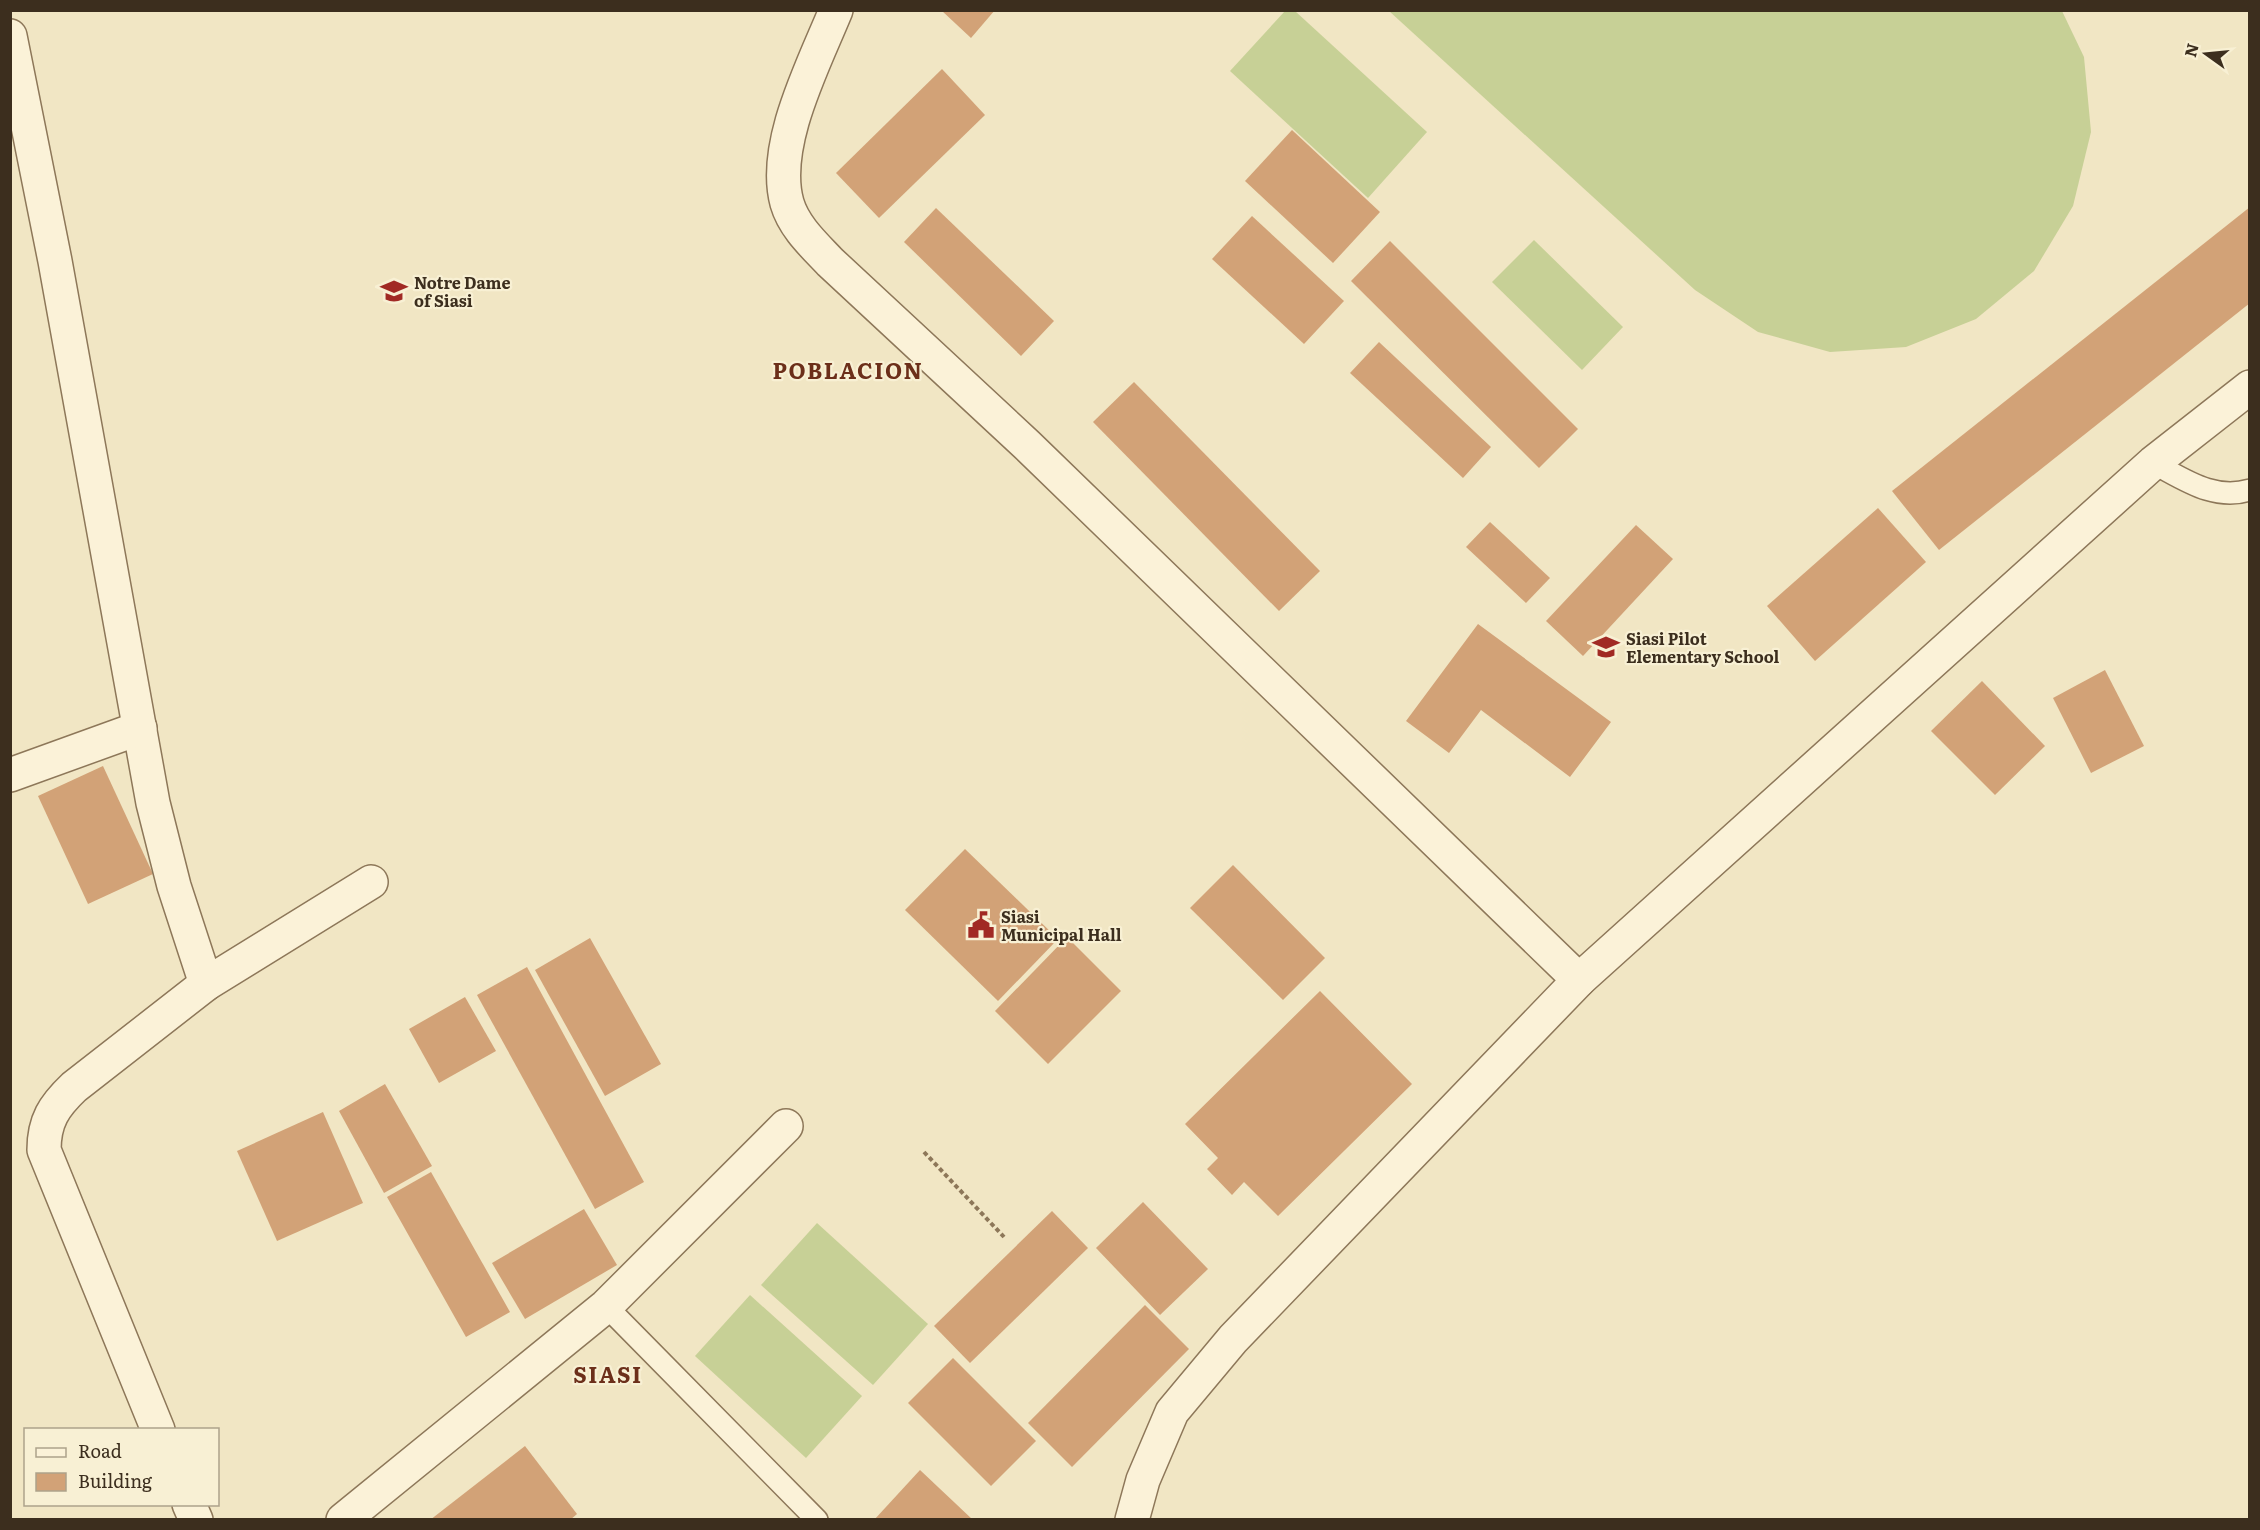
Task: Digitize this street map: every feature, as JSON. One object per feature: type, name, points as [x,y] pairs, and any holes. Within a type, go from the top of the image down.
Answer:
[{"type":"street","points":[[836,10],[800,99],[788,137],[784,175],[787,204],[801,231],[830,262],[1027,445],[1579,980]]},
{"type":"street","points":[[10,36],[57,272],[153,803],[172,875],[206,984]]},
{"type":"street","points":[[1132,1520],[1143,1480],[1172,1412],[1233,1339],[1579,980],[2153,463],[2250,387]]},
{"type":"street","points":[[10,775],[140,728]]},
{"type":"street","points":[[157,1428],[44,1150],[44,1135],[57,1104],[74,1086],[206,984],[371,882]]},
{"type":"street","points":[[343,1520],[606,1306],[786,1126]]},
{"type":"street","points":[[190,1506],[196,1520]]},
{"type":"lane","points":[[2153,463],[2207,491],[2239,493],[2250,490]]},
{"type":"lane","points":[[606,1306],[817,1520]]},
{"type":"path","points":[[924,1152],[1004,1237]]},
{"type":"green space","points":[[1285,11],[1295,11],[1427,132],[1368,198],[1230,71]]},
{"type":"green space","points":[[1389,11],[2062,11],[2084,57],[2091,132],[2073,206],[2034,271],[1976,319],[1906,347],[1830,352],[1758,332],[1695,290]]},
{"type":"green space","points":[[1534,240],[1623,327],[1582,370],[1492,282]]},
{"type":"green space","points":[[817,1223],[928,1324],[873,1385],[761,1285]]},
{"type":"green space","points":[[750,1295],[862,1396],[806,1458],[695,1356]]},
{"type":"building","points":[[941,10],[995,10],[971,38]]},
{"type":"building","points":[[942,69],[985,115],[879,218],[836,173]]},
{"type":"building","points":[[1292,130],[1380,212],[1333,263],[1245,181]]},
{"type":"building","points":[[2250,207],[2250,303],[1939,550],[1892,491]]},
{"type":"building","points":[[936,208],[1054,321],[1021,356],[904,242]]},
{"type":"building","points":[[1252,216],[1344,301],[1304,344],[1212,259]]},
{"type":"building","points":[[1390,241],[1578,429],[1539,468],[1351,281]]},
{"type":"building","points":[[1379,342],[1491,447],[1463,478],[1350,373]]},
{"type":"building","points":[[1134,382],[1320,571],[1279,611],[1093,422]]},
{"type":"building","points":[[1878,508],[1926,562],[1815,661],[1767,606]]},
{"type":"building","points":[[1490,522],[1550,578],[1526,603],[1466,547]]},
{"type":"building","points":[[1636,525],[1673,559],[1583,656],[1546,621]]},
{"type":"building","points":[[1478,624],[1611,722],[1570,777],[1481,710],[1449,753],[1406,721]]},
{"type":"building","points":[[2105,670],[2144,746],[2091,773],[2053,698]]},
{"type":"building","points":[[1982,681],[2045,746],[1995,795],[1931,731]]},
{"type":"building","points":[[103,766],[153,874],[88,904],[38,796]]},
{"type":"building","name":"Siasi Municipal Hall","points":[[965,849],[1058,939],[998,1001],[905,910]]},
{"type":"building","points":[[1233,865],[1325,958],[1283,1000],[1190,908]]},
{"type":"building","points":[[1067,937],[1121,991],[1048,1064],[995,1011]]},
{"type":"building","points":[[590,938],[661,1064],[605,1096],[535,970]]},
{"type":"building","points":[[527,967],[644,1182],[595,1209],[477,995]]},
{"type":"building","points":[[1320,991],[1412,1084],[1278,1216],[1244,1182],[1232,1195],[1207,1169],[1218,1158],[1185,1124]]},
{"type":"building","points":[[465,997],[496,1051],[439,1083],[409,1029]]},
{"type":"building","points":[[385,1084],[432,1166],[384,1193],[339,1111]]},
{"type":"building","points":[[323,1112],[363,1203],[277,1241],[237,1151]]},
{"type":"building","points":[[431,1172],[510,1312],[466,1337],[387,1197]]},
{"type":"building","points":[[1143,1202],[1208,1269],[1160,1315],[1096,1248]]},
{"type":"building","points":[[584,1209],[617,1265],[525,1319],[492,1263]]},
{"type":"building","points":[[1052,1211],[1088,1248],[970,1363],[934,1326]]},
{"type":"building","points":[[1145,1305],[1189,1349],[1072,1467],[1028,1423]]},
{"type":"building","points":[[953,1358],[1036,1441],[991,1486],[908,1403]]},
{"type":"building","points":[[525,1446],[577,1514],[570,1520],[430,1520]]},
{"type":"building","points":[[920,1470],[973,1520],[874,1520]]},
{"type":"place","name":"Notre Dame of Siasi","points":[[394,291]]},
{"type":"place","name":"Siasi Pilot Elementary School","points":[[1606,647]]},
{"type":"place","name":"Siasi Municipal Hall","points":[[981,925]]},
{"type":"district","name":"POBLACION","points":[[848,369]]},
{"type":"district","name":"SIASI","points":[[608,1373]]}]
